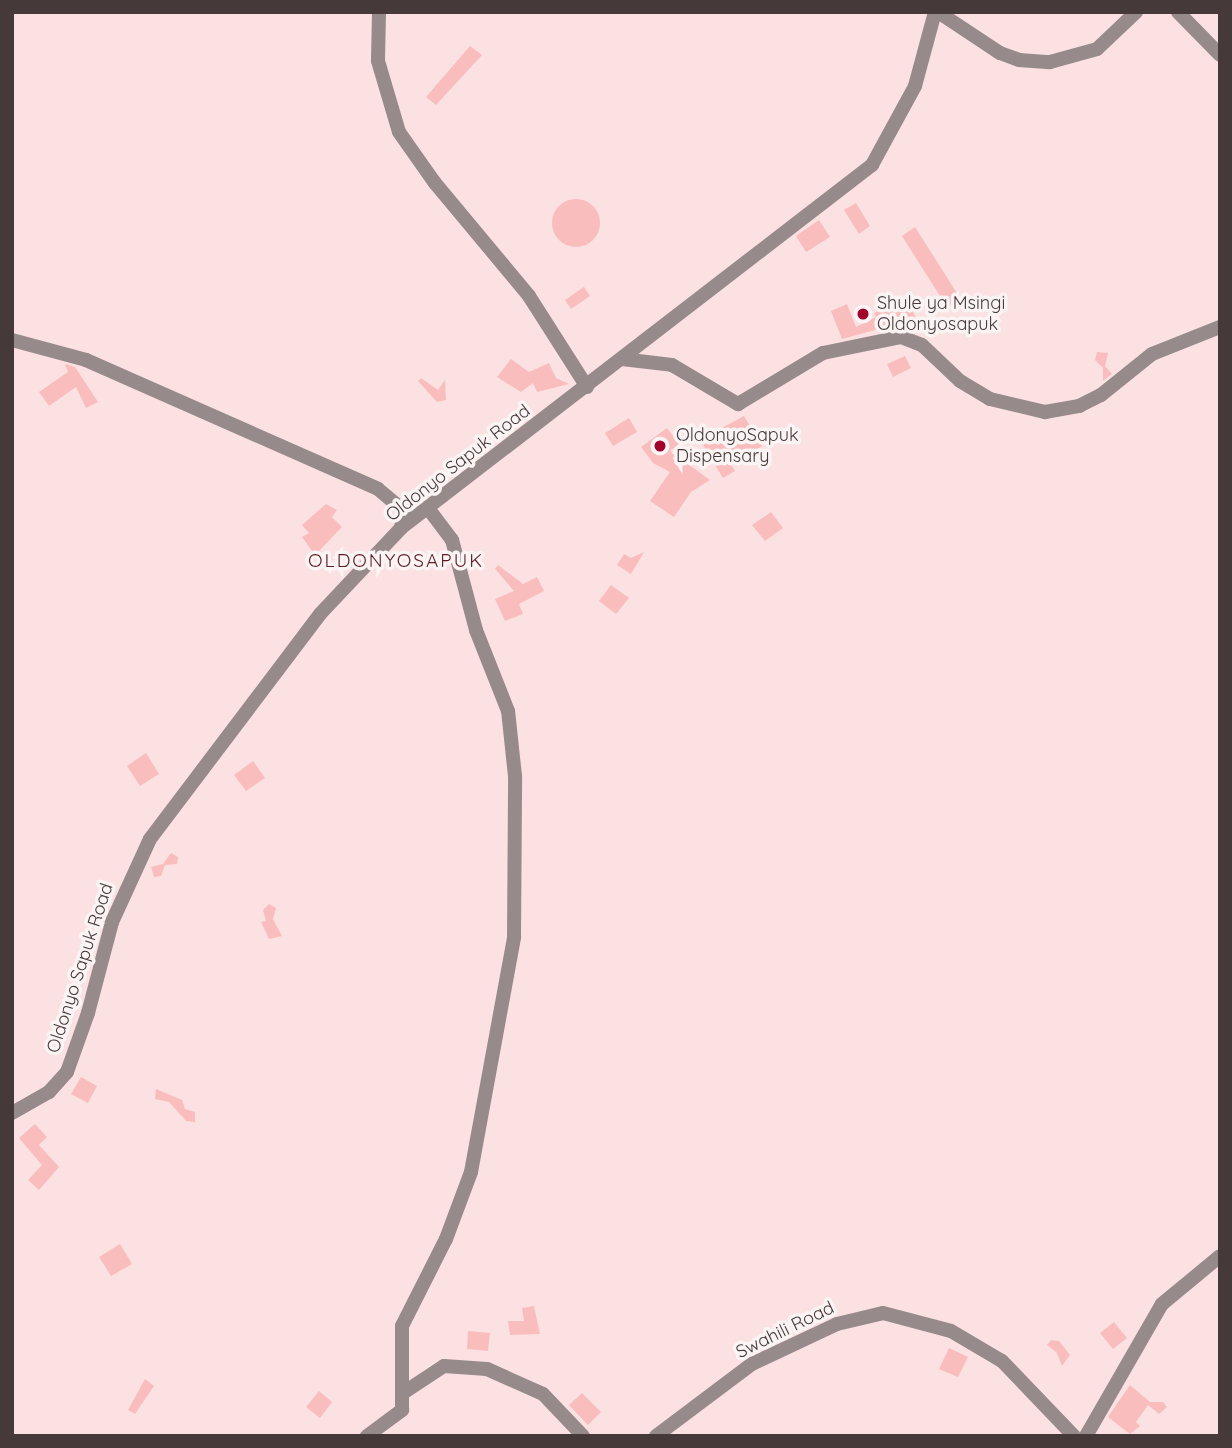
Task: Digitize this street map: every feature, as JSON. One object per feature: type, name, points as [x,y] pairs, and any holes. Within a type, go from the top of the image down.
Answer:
[{"type":"street","points":[[379,12],[379,61],[399,132],[435,183],[529,296],[587,387]]},
{"type":"street","points":[[937,12],[1000,53],[1050,62],[1097,49],[1136,12]]},
{"type":"street","name":"Oldonyo Sapuk Road","points":[[12,1113],[49,1092],[67,1072],[89,1013],[112,922],[150,839],[321,613],[401,528],[872,165],[915,86],[937,12]]},
{"type":"street","points":[[1178,12],[1220,55]]},
{"type":"street","points":[[622,359],[672,365],[738,404],[823,353],[901,337],[922,345],[960,381],[990,399],[1045,412],[1085,403],[1152,354],[1220,327]]},
{"type":"street","points":[[12,340],[86,360],[378,489],[404,511],[401,528]]},
{"type":"street","points":[[367,1436],[402,1410],[402,1325],[446,1239],[471,1172],[514,937],[515,776],[508,711],[476,630],[453,540],[428,508]]},
{"type":"street","points":[[1086,1436],[1162,1304],[1220,1256]]},
{"type":"street","name":"Swahili Road","points":[[656,1436],[752,1364],[837,1324],[883,1313],[951,1331],[1002,1361],[1074,1436]]},
{"type":"street","points":[[403,1393],[444,1367],[487,1369],[542,1394],[583,1436]]},
{"type":"building","points":[[470,46],[482,55],[436,105],[426,97]]},
{"type":"building","points":[[576,199],[593,206],[600,223],[593,240],[576,247],[559,240],[552,223],[559,206]]},
{"type":"building","points":[[856,203],[870,226],[859,234],[844,210]]},
{"type":"building","points":[[819,220],[830,237],[806,252],[796,236]]},
{"type":"building","points":[[915,227],[960,298],[947,307],[902,236]]},
{"type":"building","points":[[584,287],[590,296],[571,309],[565,300]]},
{"type":"building","points":[[908,299],[916,319],[842,339],[831,311],[847,304],[856,327],[876,317],[874,313]]},
{"type":"building","points":[[1097,352],[1108,353],[1105,366],[1112,374],[1103,381],[1103,368],[1095,360]]},
{"type":"building","points":[[905,356],[911,368],[893,377],[887,364]]},
{"type":"building","points":[[511,359],[529,372],[549,363],[556,378],[569,384],[537,392],[533,383],[521,392],[497,377]]},
{"type":"building","points":[[65,364],[75,367],[98,402],[86,408],[76,387],[49,406],[39,392],[68,372]]},
{"type":"building","points":[[421,378],[438,390],[445,380],[446,400],[437,402],[418,381]]},
{"type":"building","points":[[744,416],[762,446],[731,465],[735,471],[723,478],[700,440]]},
{"type":"building","points":[[629,418],[637,432],[613,446],[605,433]]},
{"type":"building","points":[[667,428],[679,444],[670,451],[710,480],[691,492],[674,517],[650,501],[670,472],[653,463],[641,447]]},
{"type":"building","points":[[326,504],[337,510],[332,517],[342,527],[315,555],[302,537],[309,533],[302,525]]},
{"type":"building","points":[[771,512],[783,528],[765,541],[752,525]]},
{"type":"building","points":[[644,552],[631,574],[617,565],[624,554],[631,558]]},
{"type":"building","points":[[498,565],[523,584],[537,577],[544,591],[519,604],[523,614],[505,621],[495,599],[514,591],[495,569]]},
{"type":"building","points":[[611,585],[629,598],[616,614],[599,601]]},
{"type":"building","points":[[146,753],[159,774],[140,786],[127,766]]},
{"type":"building","points":[[253,761],[265,778],[246,791],[234,775]]},
{"type":"building","points":[[171,853],[178,857],[177,864],[165,865],[161,876],[154,877],[151,867],[163,864]]},
{"type":"building","points":[[269,904],[276,908],[273,919],[282,936],[269,939],[261,922],[266,921],[263,910]]},
{"type":"building","points":[[81,1077],[97,1086],[88,1103],[71,1094]]},
{"type":"building","points":[[156,1089],[182,1100],[185,1109],[195,1112],[195,1122],[186,1121],[169,1102],[155,1099]]},
{"type":"building","points":[[35,1124],[47,1137],[39,1145],[59,1167],[39,1190],[28,1180],[42,1165],[19,1138]]},
{"type":"building","points":[[120,1244],[132,1264],[111,1276],[99,1257]]},
{"type":"building","points":[[534,1306],[540,1334],[510,1335],[508,1321],[524,1321],[522,1308]]},
{"type":"building","points":[[1114,1322],[1127,1338],[1113,1349],[1100,1333]]},
{"type":"building","points":[[468,1331],[490,1333],[488,1351],[467,1349]]},
{"type":"building","points":[[1051,1340],[1059,1341],[1070,1355],[1062,1366],[1057,1353],[1047,1345]]},
{"type":"building","points":[[949,1348],[968,1357],[958,1377],[939,1369]]},
{"type":"building","points":[[145,1379],[154,1386],[135,1414],[128,1410]]},
{"type":"building","points":[[1130,1385],[1150,1402],[1163,1402],[1167,1407],[1159,1414],[1148,1405],[1136,1422],[1140,1426],[1130,1434],[1108,1417]]},
{"type":"building","points":[[319,1391],[332,1402],[320,1418],[306,1407]]},
{"type":"building","points":[[582,1393],[601,1412],[588,1425],[569,1405]]},
{"type":"place","name":"Shule ya Msingi Oldonyosapuk","points":[[863,314]]},
{"type":"place","name":"OldonyoSapuk Dispensary","points":[[660,446]]},
{"type":"district","name":"OLDONYOSAPUK","points":[[396,561]]}]
